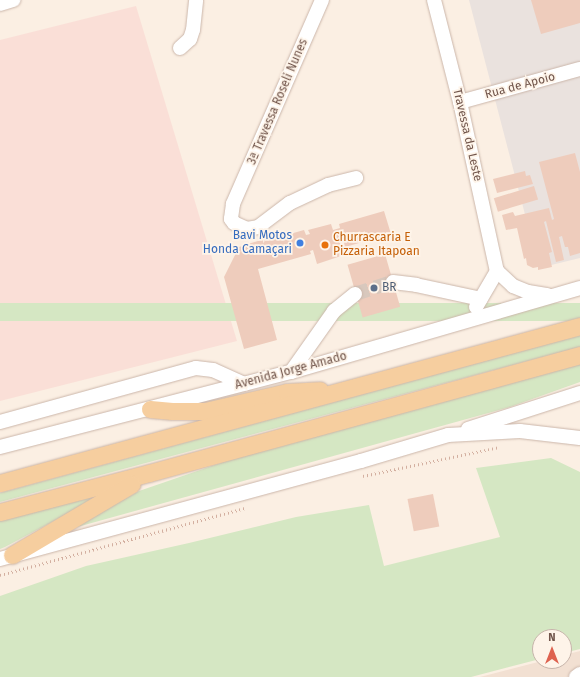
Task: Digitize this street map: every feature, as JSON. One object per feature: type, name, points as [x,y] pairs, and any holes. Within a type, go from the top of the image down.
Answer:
[{"type":"main road","points":[[0,483],[580,326]]},
{"type":"main road","points":[[0,512],[149,473],[580,355]]},
{"type":"main road","points":[[150,409],[172,411],[204,410],[287,392],[312,390],[342,391]]},
{"type":"main road","points":[[6,557],[149,473]]},
{"type":"street","points":[[0,4],[13,0]]},
{"type":"street","points":[[180,48],[190,39],[193,30],[196,0]]},
{"type":"street","name":"3ª Travessa Roseli Nunes","points":[[322,0],[231,214],[234,223],[251,230],[258,227],[290,203],[328,186],[356,178]]},
{"type":"street","name":"Travessa da Leste","points":[[434,0],[460,102],[497,271]]},
{"type":"street","name":"Rua de Apoio","points":[[460,102],[580,69]]},
{"type":"street","points":[[469,321],[497,271],[513,286],[528,292],[552,295]]},
{"type":"street","points":[[393,282],[416,284],[481,299]]},
{"type":"street","name":"Avenida Jorge Amado","points":[[0,447],[290,372],[580,288]]},
{"type":"street","points":[[290,372],[334,312],[355,294]]},
{"type":"street","points":[[0,422],[196,368],[213,370],[244,384]]},
{"type":"street","points":[[6,557],[346,465],[448,435],[580,393]]},
{"type":"street","points":[[448,435],[520,431],[580,438]]},
{"type":"street","points":[[576,677],[580,674]]},
{"type":"path","points":[[358,478],[500,447]]},
{"type":"path","points":[[0,575],[252,506]]},
{"type":"shaded area","points":[[469,0],[580,0],[580,258],[539,268]]},
{"type":"shaded area","points":[[136,6],[237,341],[0,401],[0,40]]},
{"type":"shaded area","points":[[580,651],[580,677],[480,677],[532,664],[532,669],[572,669],[572,653]]},
{"type":"green space","points":[[0,303],[580,303],[580,321],[0,321]]},
{"type":"green space","points":[[580,335],[580,347],[0,502],[0,493]]},
{"type":"green space","points":[[580,363],[580,382],[510,407],[70,529],[139,491],[261,449]]},
{"type":"green space","points":[[551,458],[580,472],[580,649],[572,651],[572,629],[532,629],[532,661],[471,677],[0,677],[0,596],[86,566],[296,517],[369,505],[384,566],[500,537],[476,468]]},
{"type":"green space","points":[[112,490],[5,547],[0,549],[0,520]]},
{"type":"building","points":[[531,0],[580,0],[580,23],[541,34]]},
{"type":"building","points":[[575,153],[580,172],[580,253],[570,256],[568,247],[565,247],[562,236],[559,237],[564,260],[556,262],[546,221],[544,222],[552,252],[549,253],[552,267],[538,270],[538,267],[533,268],[527,265],[526,258],[524,259],[517,228],[506,230],[502,215],[513,212],[515,216],[549,208],[552,220],[554,219],[539,162]]},
{"type":"building","points":[[525,171],[526,176],[530,175],[533,184],[497,193],[493,179]]},
{"type":"building","points":[[534,186],[538,199],[498,212],[494,198]]},
{"type":"building","points":[[384,211],[391,234],[345,247],[343,238],[339,240],[344,255],[317,264],[313,250],[310,251],[311,254],[258,269],[277,340],[244,349],[224,277],[239,247],[289,231],[290,234],[304,230],[306,235],[310,234],[308,230],[331,224],[333,230],[340,228],[339,224]]},
{"type":"building","name":"BR","points":[[385,254],[400,307],[363,318],[348,265]]},
{"type":"building","points":[[433,494],[439,526],[414,531],[407,499]]},
{"type":"tunnel","points":[[355,294],[393,282]]},
{"type":"place","name":"Bavi Motos Honda Camaçari","points":[[300,243]]},
{"type":"place","name":"Churrascaria E Pizzaria Itapoan","points":[[325,245]]},
{"type":"place","name":"BR","points":[[374,288]]}]
